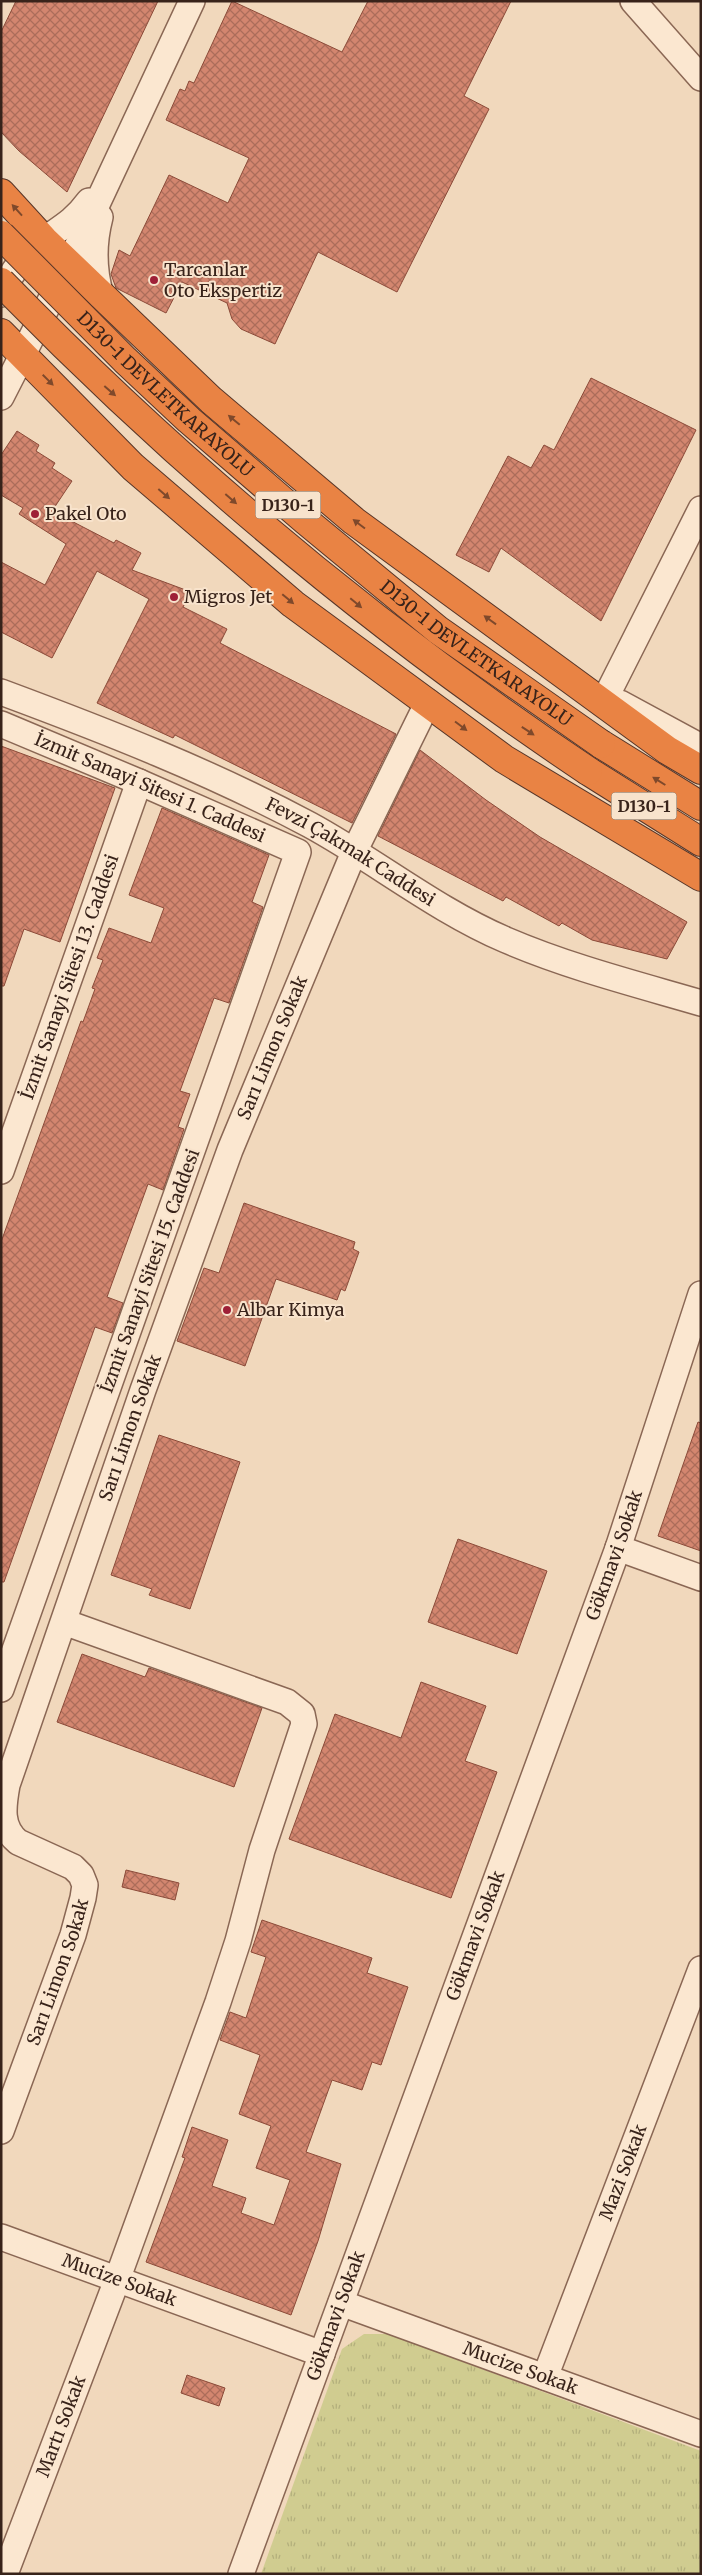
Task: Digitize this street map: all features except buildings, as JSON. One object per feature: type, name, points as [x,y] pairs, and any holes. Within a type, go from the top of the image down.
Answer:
[{"type":"highway","points":[[1,193],[44,240],[211,400],[354,521],[667,750],[701,770]]},
{"type":"highway","name":"D130-1 DEVLETKARAYOLU","points":[[1,235],[125,360],[268,489],[438,630],[601,744],[701,806]]},
{"type":"highway","name":"D130-1 DEVLETKARAYOLU","points":[[1,282],[97,379],[258,523],[385,627],[497,710],[588,771],[701,842]]},
{"type":"highway","points":[[1,333],[134,467],[293,604],[504,759],[544,785],[701,877]]},
{"type":"street","points":[[1,396],[24,356],[69,264],[112,168],[192,1]]},
{"type":"street","points":[[633,1],[701,78]]},
{"type":"street","points":[[1,294],[8,278],[44,240],[73,221],[112,168]]},
{"type":"street","points":[[101,296],[95,276],[94,252],[97,229],[112,168]]},
{"type":"street","points":[[607,695],[701,509]]},
{"type":"street","points":[[512,637],[607,695],[701,747]]},
{"type":"street","name":"Fevzi Çakmak Caddesi","points":[[1,692],[145,748],[246,793],[311,826],[456,915],[506,940],[589,970],[701,1004]]},
{"type":"street","name":"Sarı Limon Sokak","points":[[1,2131],[73,1935],[85,1884],[81,1875],[59,1859],[18,1842],[11,1836],[5,1826],[3,1813],[7,1785],[143,1390],[230,1150],[354,852],[428,702]]},
{"type":"street","name":"İzmit Sanayi Sitesi 1. Caddesi","points":[[1,724],[298,852]]},
{"type":"street","name":"İzmit Sanayi Sitesi 13. Caddesi","points":[[1,1171],[139,782]]},
{"type":"street","name":"İzmit Sanayi Sitesi 15. Caddesi","points":[[2,1683],[11,1633],[298,852]]},
{"type":"street","name":"Gökmavi Sokak","points":[[241,2574],[618,1548],[701,1294]]},
{"type":"street","points":[[618,1548],[701,1578]]},
{"type":"street","name":"Martı Sokak","points":[[5,2574],[117,2280],[218,2002],[238,1941],[262,1850],[304,1724],[302,1714],[287,1702],[64,1622]]},
{"type":"street","name":"Mazi Sokak","points":[[545,2377],[701,1969]]},
{"type":"street","name":"Mucize Sokak","points":[[1,2237],[322,2354]]},
{"type":"street","name":"Mucize Sokak","points":[[341,2303],[701,2434]]},
{"type":"green space","points":[[364,2334],[388,2334],[701,2451],[701,2574],[261,2574],[342,2349]]},
{"type":"place","name":"Tarcanlar Oto Ekspertiz","points":[[154,280]]},
{"type":"place","name":"Pakel Oto","points":[[35,514]]},
{"type":"place","name":"Migros Jet","points":[[174,597]]},
{"type":"place","name":"Albar Kimya","points":[[227,1310]]}]
